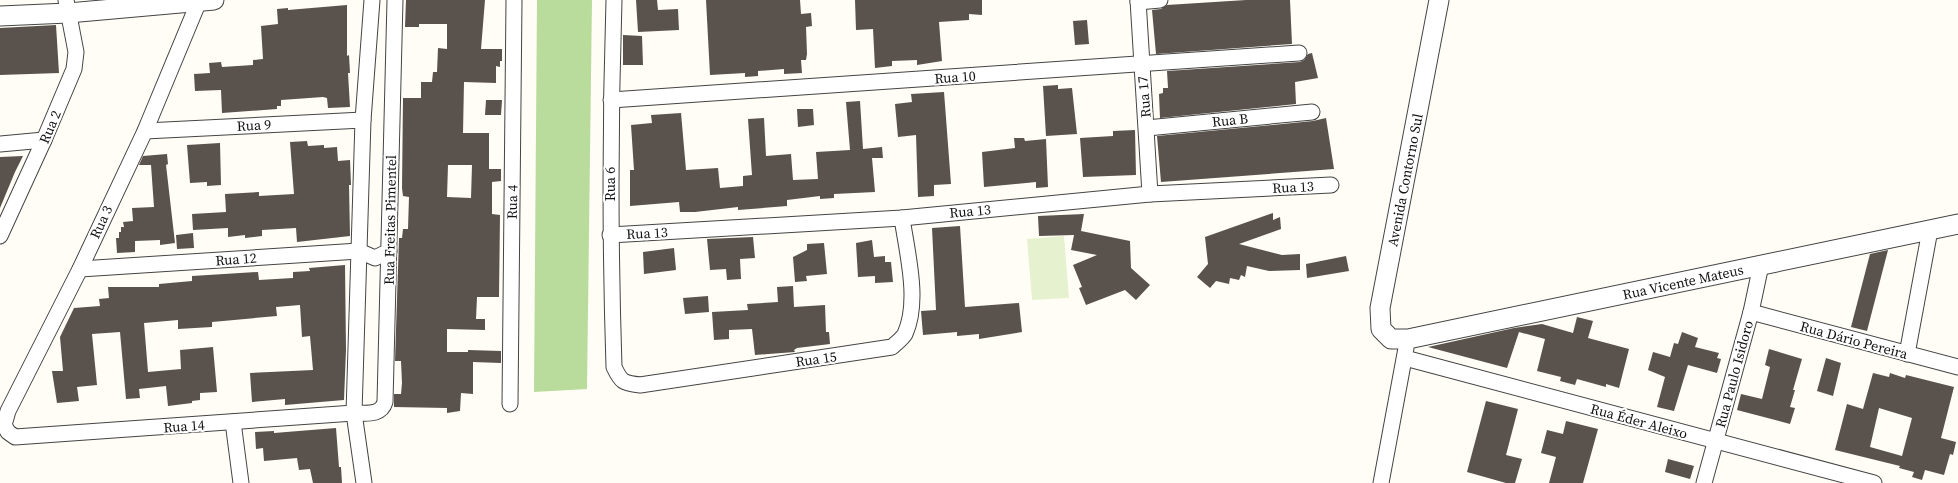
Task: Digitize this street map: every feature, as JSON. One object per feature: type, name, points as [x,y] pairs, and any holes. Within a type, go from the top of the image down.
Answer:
[{"type":"street","name":"Rua Freitas Pimentel","points":[[364,483],[354,413],[363,120],[372,0]]},
{"type":"street","name":"Rua Freitas Pimentel","points":[[354,413],[377,413],[384,408],[385,402],[395,0]]},
{"type":"street","name":"Rua 4","points":[[510,404],[514,0]]},
{"type":"street","name":"Rua 6","points":[[614,0],[610,100],[610,235],[614,367]]},
{"type":"street","points":[[1138,1],[1160,0]]},
{"type":"street","name":"Avenida Contorno Sul","points":[[1408,340],[1391,339],[1385,335],[1381,329],[1379,321],[1380,308],[1439,0]]},
{"type":"street","points":[[0,16],[67,6],[206,1]]},
{"type":"street","name":"Rua 3","points":[[15,437],[8,432],[4,425],[8,411],[80,269],[206,1]]},
{"type":"street","name":"Rua 17","points":[[1138,1],[1150,194]]},
{"type":"street","name":"Rua 2","points":[[0,236],[44,140],[74,69],[76,52],[67,6]]},
{"type":"street","name":"Rua 10","points":[[610,100],[1299,53]]},
{"type":"street","name":"Rua B","points":[[1147,128],[1312,112]]},
{"type":"street","name":"Rua 9","points":[[145,131],[363,120]]},
{"type":"street","points":[[0,144],[44,140]]},
{"type":"street","name":"Rua 13","points":[[610,235],[902,218],[1150,194],[1331,185]]},
{"type":"street","name":"Rua 15","points":[[614,367],[619,379],[627,384],[640,385],[892,347],[904,336],[910,317],[912,297],[902,218]]},
{"type":"street","name":"Rua Vicente Mateus","points":[[1408,340],[1761,265],[1955,226]]},
{"type":"street","points":[[1907,354],[1930,230]]},
{"type":"street","name":"Rua 12","points":[[80,269],[359,251],[375,258],[389,251]]},
{"type":"street","name":"Rua Paulo Isidoro","points":[[1704,483],[1751,312],[1761,265]]},
{"type":"street","name":"Rua Dário Pereira","points":[[1751,312],[1958,367]]},
{"type":"street","points":[[1381,483],[1408,340]]},
{"type":"street","name":"Rua Éder Aleixo","points":[[1405,358],[1715,442],[1874,483]]},
{"type":"street","name":"Rua 14","points":[[15,437],[354,413]]},
{"type":"street","points":[[233,422],[241,483]]},
{"type":"green space","points":[[537,0],[592,0],[587,389],[534,392]]},
{"type":"green space","points":[[1064,236],[1069,298],[1032,300],[1027,239]]},
{"type":"building","points":[[406,0],[485,0],[481,49],[502,49],[502,61],[500,61],[500,67],[496,66],[496,83],[464,82],[463,133],[489,133],[489,169],[501,169],[501,181],[492,182],[492,214],[500,215],[499,297],[477,297],[476,319],[485,319],[485,330],[447,329],[447,352],[468,352],[468,350],[501,351],[501,363],[473,362],[473,394],[461,393],[460,411],[447,413],[447,408],[394,407],[394,394],[401,394],[402,383],[401,361],[395,361],[399,238],[402,238],[403,229],[408,229],[409,197],[403,196],[402,188],[403,98],[421,98],[421,82],[432,82],[433,72],[437,72],[438,48],[447,49],[447,24],[419,24],[419,27],[405,27]],"holes":[[[448,165],[472,165],[471,198],[447,197]]]},
{"type":"building","points":[[636,0],[657,0],[658,10],[678,9],[679,30],[638,32]]},
{"type":"building","points":[[706,0],[800,0],[801,14],[811,13],[812,26],[806,27],[807,54],[806,60],[801,60],[802,73],[784,74],[784,69],[758,71],[758,76],[745,77],[745,73],[710,75]]},
{"type":"building","points":[[855,0],[982,0],[982,15],[969,14],[969,20],[939,22],[942,61],[917,65],[917,60],[892,61],[892,66],[875,68],[873,29],[856,30]]},
{"type":"building","points":[[1246,0],[1290,0],[1292,44],[1156,54],[1152,10],[1161,9],[1167,5]]},
{"type":"building","points":[[347,5],[347,56],[349,55],[350,73],[348,73],[350,107],[328,108],[327,98],[323,97],[281,100],[281,106],[277,106],[277,109],[222,113],[221,90],[195,91],[194,74],[210,73],[209,63],[221,62],[222,67],[253,65],[253,60],[263,59],[261,26],[278,24],[277,9],[288,8],[288,10]]},
{"type":"building","points":[[1087,20],[1089,44],[1075,45],[1073,21]]},
{"type":"building","points":[[56,25],[59,73],[0,75],[0,28]]},
{"type":"building","points":[[623,35],[642,36],[643,65],[623,65]]},
{"type":"building","points":[[1312,53],[1318,78],[1295,82],[1296,104],[1160,118],[1159,94],[1163,93],[1163,88],[1168,88],[1167,71],[1300,62],[1304,60],[1308,54]]},
{"type":"building","points":[[1058,85],[1058,89],[1072,88],[1077,134],[1046,136],[1043,86]]},
{"type":"building","points":[[944,92],[951,184],[934,185],[934,196],[918,197],[916,135],[898,137],[895,104],[912,102],[911,94]]},
{"type":"building","points":[[486,100],[502,100],[501,115],[485,115]]},
{"type":"building","points":[[860,101],[863,149],[882,147],[883,158],[872,158],[875,192],[834,194],[834,198],[820,199],[820,196],[787,200],[787,206],[738,210],[738,207],[695,212],[680,212],[679,202],[630,206],[630,170],[634,170],[631,125],[652,123],[651,115],[681,113],[686,170],[718,168],[720,188],[743,186],[743,176],[752,175],[748,119],[764,118],[766,156],[791,154],[793,180],[818,179],[816,152],[850,150],[846,102]]},
{"type":"building","points":[[797,109],[813,109],[814,125],[798,127]]},
{"type":"building","points":[[1326,118],[1334,169],[1161,182],[1157,136],[1313,121]]},
{"type":"building","points":[[1135,130],[1136,175],[1083,177],[1080,138],[1113,136],[1113,131]]},
{"type":"building","points":[[1014,138],[1024,138],[1025,141],[1046,139],[1048,187],[1036,188],[1036,182],[984,187],[982,152],[1015,148]]},
{"type":"building","points":[[307,141],[308,146],[324,145],[324,148],[337,147],[338,161],[350,160],[350,236],[297,242],[296,228],[262,230],[262,236],[245,238],[245,235],[228,237],[228,228],[193,230],[192,214],[226,212],[225,194],[259,192],[259,196],[294,194],[290,142]]},
{"type":"building","points":[[220,143],[221,185],[207,186],[207,182],[190,183],[187,145]]},
{"type":"building","points":[[167,154],[168,164],[166,165],[175,243],[160,245],[160,240],[135,241],[135,252],[117,253],[116,238],[119,238],[121,227],[124,227],[123,222],[133,221],[132,208],[154,207],[151,165],[139,165],[143,156]]},
{"type":"building","points":[[23,156],[15,172],[0,208],[0,157]]},
{"type":"building","points":[[1273,213],[1273,220],[1280,217],[1281,229],[1239,244],[1282,255],[1300,254],[1300,270],[1269,271],[1247,266],[1245,277],[1241,275],[1239,280],[1230,278],[1229,284],[1216,281],[1210,288],[1197,277],[1208,264],[1205,237]]},
{"type":"building","points":[[1084,214],[1081,231],[1130,241],[1131,268],[1150,285],[1136,300],[1125,290],[1086,305],[1079,288],[1082,287],[1073,265],[1097,255],[1071,250],[1074,235],[1039,236],[1038,216]]},
{"type":"building","points":[[960,226],[965,307],[1019,303],[1022,332],[979,339],[979,334],[957,336],[957,332],[923,335],[921,311],[936,310],[932,228]]},
{"type":"building","points":[[193,233],[194,248],[177,249],[176,235]]},
{"type":"building","points":[[753,237],[755,258],[740,259],[741,279],[727,280],[726,269],[710,270],[707,239]]},
{"type":"building","points":[[872,240],[874,257],[885,256],[885,262],[891,262],[893,282],[875,283],[875,276],[858,277],[856,243]]},
{"type":"building","points":[[824,243],[827,274],[806,276],[807,281],[795,282],[793,257],[807,250],[807,244]]},
{"type":"building","points":[[674,248],[676,270],[644,274],[643,252]]},
{"type":"building","points":[[1888,250],[1867,331],[1851,327],[1870,254]]},
{"type":"building","points":[[1346,256],[1349,271],[1307,278],[1306,264]]},
{"type":"building","points":[[345,265],[346,350],[344,400],[285,405],[285,399],[252,402],[250,373],[313,370],[310,336],[302,337],[300,305],[276,307],[277,316],[212,322],[212,327],[178,329],[178,320],[144,323],[148,372],[181,369],[180,350],[213,347],[217,392],[200,393],[200,400],[192,401],[192,403],[168,406],[166,386],[139,389],[140,398],[126,399],[120,332],[92,334],[97,385],[77,387],[79,401],[57,403],[52,371],[63,371],[60,337],[74,308],[100,306],[99,299],[109,298],[108,287],[159,287],[159,284],[192,281],[192,276],[258,272],[259,280],[293,278],[293,272],[310,271],[309,268]]},
{"type":"building","points":[[793,286],[794,307],[825,305],[826,332],[829,332],[830,344],[797,348],[794,350],[795,352],[755,355],[752,329],[729,330],[729,339],[714,340],[712,312],[748,310],[747,304],[778,302],[777,287]]},
{"type":"building","points":[[708,296],[709,312],[685,314],[683,298]]},
{"type":"building","points":[[1577,317],[1593,321],[1588,338],[1629,349],[1619,388],[1606,384],[1606,387],[1577,379],[1575,385],[1560,381],[1561,377],[1537,371],[1545,339],[1519,332],[1507,368],[1428,347],[1514,328],[1542,324],[1573,333]]},
{"type":"building","points":[[1682,332],[1698,338],[1695,347],[1719,353],[1717,358],[1721,359],[1717,373],[1688,365],[1674,411],[1657,407],[1665,377],[1648,370],[1653,352],[1670,357],[1674,343],[1678,344]]},
{"type":"building","points":[[1769,349],[1802,359],[1793,390],[1795,390],[1790,407],[1795,408],[1790,424],[1737,410],[1741,394],[1762,399],[1770,367],[1765,365]]},
{"type":"building","points":[[1826,358],[1841,363],[1833,396],[1817,391]]},
{"type":"building","points":[[1873,373],[1889,377],[1890,373],[1905,378],[1906,375],[1954,387],[1941,438],[1956,442],[1953,455],[1950,454],[1944,475],[1925,470],[1922,480],[1912,477],[1914,472],[1899,468],[1900,466],[1835,450],[1847,404],[1863,409]],"holes":[[[1879,408],[1912,418],[1902,456],[1870,447]]]},
{"type":"building","points":[[1486,401],[1518,409],[1506,455],[1522,459],[1515,483],[1506,483],[1467,472]]},
{"type":"building","points":[[1566,421],[1598,429],[1583,483],[1549,483],[1556,457],[1541,453],[1547,430],[1563,434]]},
{"type":"building","points":[[336,428],[339,467],[341,467],[342,483],[313,483],[310,469],[299,470],[297,458],[264,461],[263,448],[256,449],[255,432],[274,431],[274,433]]},
{"type":"building","points":[[1668,459],[1694,466],[1690,479],[1665,472]]}]
